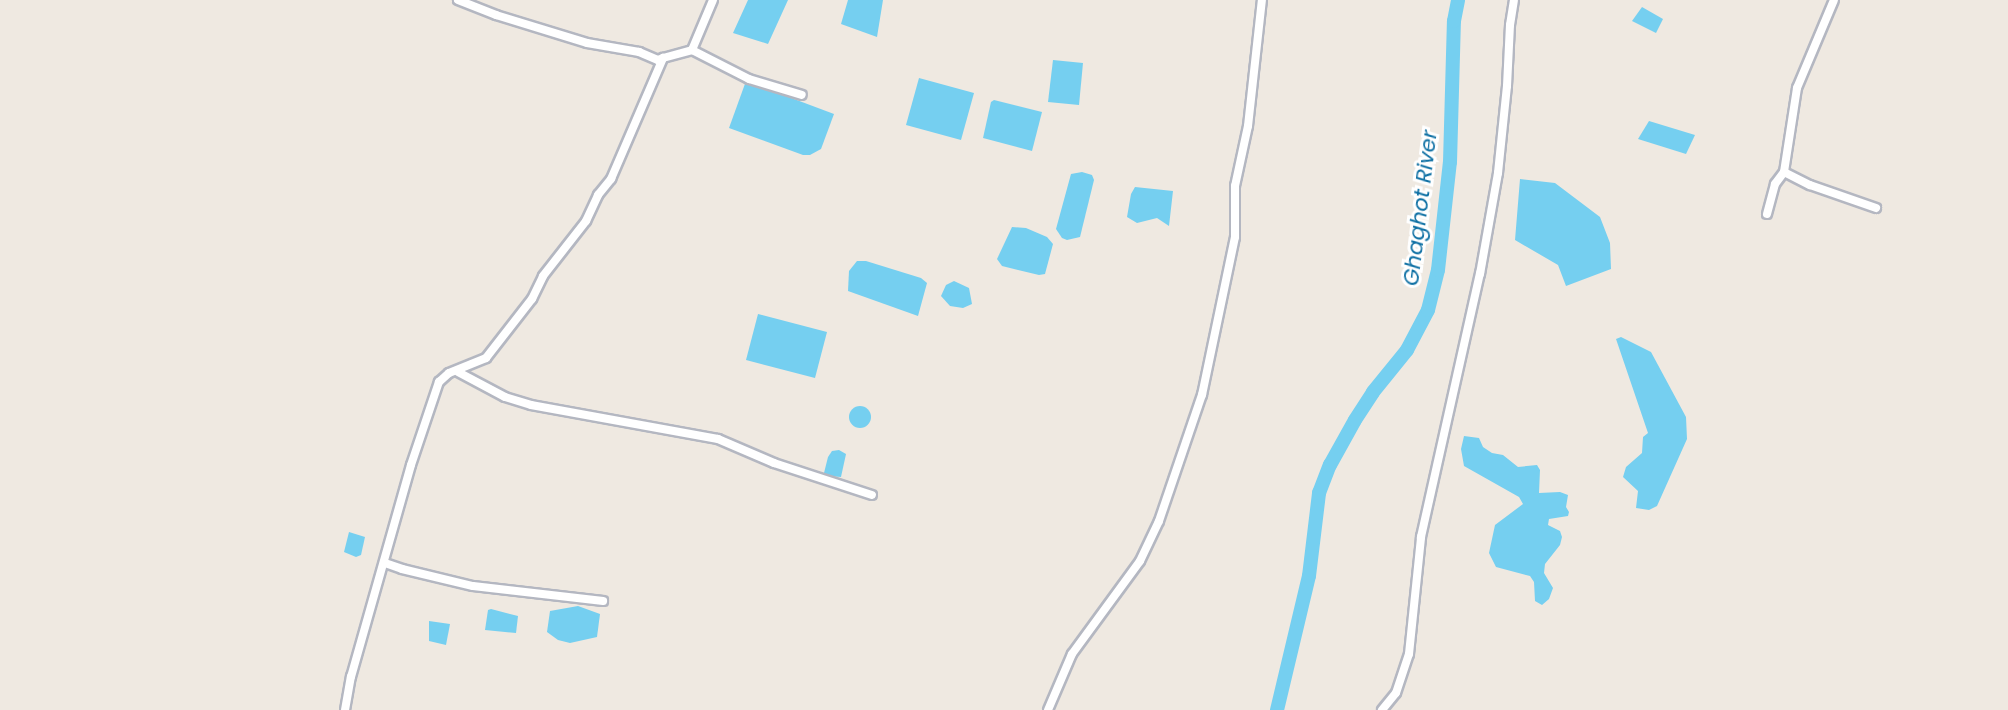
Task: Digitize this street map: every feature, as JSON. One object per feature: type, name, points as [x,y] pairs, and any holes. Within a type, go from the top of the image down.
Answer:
[{"type":"street","points":[[458,0],[496,15],[587,44],[639,52],[658,60],[692,50],[749,80],[802,95]]},
{"type":"street","points":[[692,50],[713,0]]},
{"type":"street","points":[[1048,710],[1072,654],[1140,561],[1159,521],[1202,395],[1235,237],[1235,186],[1248,126],[1262,0]]},
{"type":"street","points":[[1382,710],[1396,693],[1409,654],[1420,537],[1480,274],[1498,172],[1514,0]]},
{"type":"street","points":[[1767,214],[1775,184],[1784,172],[1797,88],[1819,41],[1834,0]]},
{"type":"street","points":[[345,710],[351,677],[439,382],[449,373],[458,372],[486,358],[586,221],[598,195],[611,179],[663,58]]},
{"type":"street","points":[[1784,172],[1810,185],[1876,208]]},
{"type":"street","points":[[458,372],[505,397],[531,405],[718,439],[774,463],[872,495]]},
{"type":"street","points":[[385,563],[473,586],[603,601]]},
{"type":"water","points":[[748,0],[788,0],[768,44],[733,33]]},
{"type":"water","points":[[848,0],[883,0],[877,37],[841,24]]},
{"type":"water","points":[[1642,7],[1663,19],[1656,33],[1632,21]]},
{"type":"water","points":[[1053,60],[1083,63],[1079,105],[1048,102]]},
{"type":"water","points":[[919,78],[974,93],[961,140],[906,125]]},
{"type":"water","points":[[746,81],[834,114],[821,149],[810,155],[803,155],[729,128]]},
{"type":"water","points":[[994,100],[1042,112],[1032,151],[983,138],[991,102]]},
{"type":"water","points":[[1649,121],[1695,135],[1686,154],[1638,139]]},
{"type":"water","points":[[1082,172],[1092,175],[1094,180],[1080,237],[1067,240],[1062,238],[1056,229],[1071,174]]},
{"type":"water","points":[[1520,179],[1555,183],[1600,217],[1610,243],[1611,269],[1566,286],[1558,265],[1515,240]]},
{"type":"water","points":[[1135,187],[1173,191],[1169,226],[1157,218],[1137,223],[1127,217],[1131,194]]},
{"type":"water","points":[[1012,227],[1026,228],[1047,237],[1053,244],[1045,274],[1039,275],[1002,266],[997,259]]},
{"type":"water","points":[[857,261],[866,261],[921,278],[927,283],[918,316],[848,291],[849,271]]},
{"type":"water","points":[[954,281],[969,288],[972,304],[963,308],[950,306],[941,296],[946,285]]},
{"type":"water","points":[[758,314],[827,332],[815,378],[746,360]]},
{"type":"water","points":[[1621,337],[1651,352],[1686,417],[1687,439],[1657,506],[1649,510],[1636,508],[1638,491],[1623,477],[1626,467],[1642,453],[1643,437],[1648,433],[1616,339]]},
{"type":"water","points":[[860,406],[868,409],[871,417],[868,425],[860,428],[852,425],[849,417],[852,409]]},
{"type":"water","points":[[1464,436],[1479,438],[1483,447],[1492,453],[1503,455],[1518,467],[1537,465],[1540,470],[1539,493],[1560,492],[1568,495],[1566,507],[1569,512],[1568,516],[1549,519],[1548,525],[1560,531],[1562,537],[1560,545],[1545,564],[1544,573],[1553,588],[1549,599],[1542,605],[1535,601],[1534,582],[1530,576],[1496,567],[1489,553],[1495,525],[1523,504],[1519,497],[1464,466],[1461,449]]},
{"type":"water","points":[[839,450],[846,454],[841,477],[828,476],[824,473],[828,457],[832,451]]},
{"type":"water","points":[[349,532],[365,537],[361,555],[356,557],[344,552]]},
{"type":"water","points":[[578,606],[600,614],[597,637],[570,643],[558,640],[547,632],[550,611]]},
{"type":"water","points":[[488,610],[518,616],[516,633],[485,630]]},
{"type":"water","points":[[429,621],[450,624],[446,645],[429,641]]},
{"type":"waterway","name":"Ghaghot River","points":[[1277,710],[1309,576],[1319,493],[1330,465],[1355,420],[1373,392],[1407,350],[1428,310],[1438,270],[1450,162],[1454,21],[1458,0]]}]
